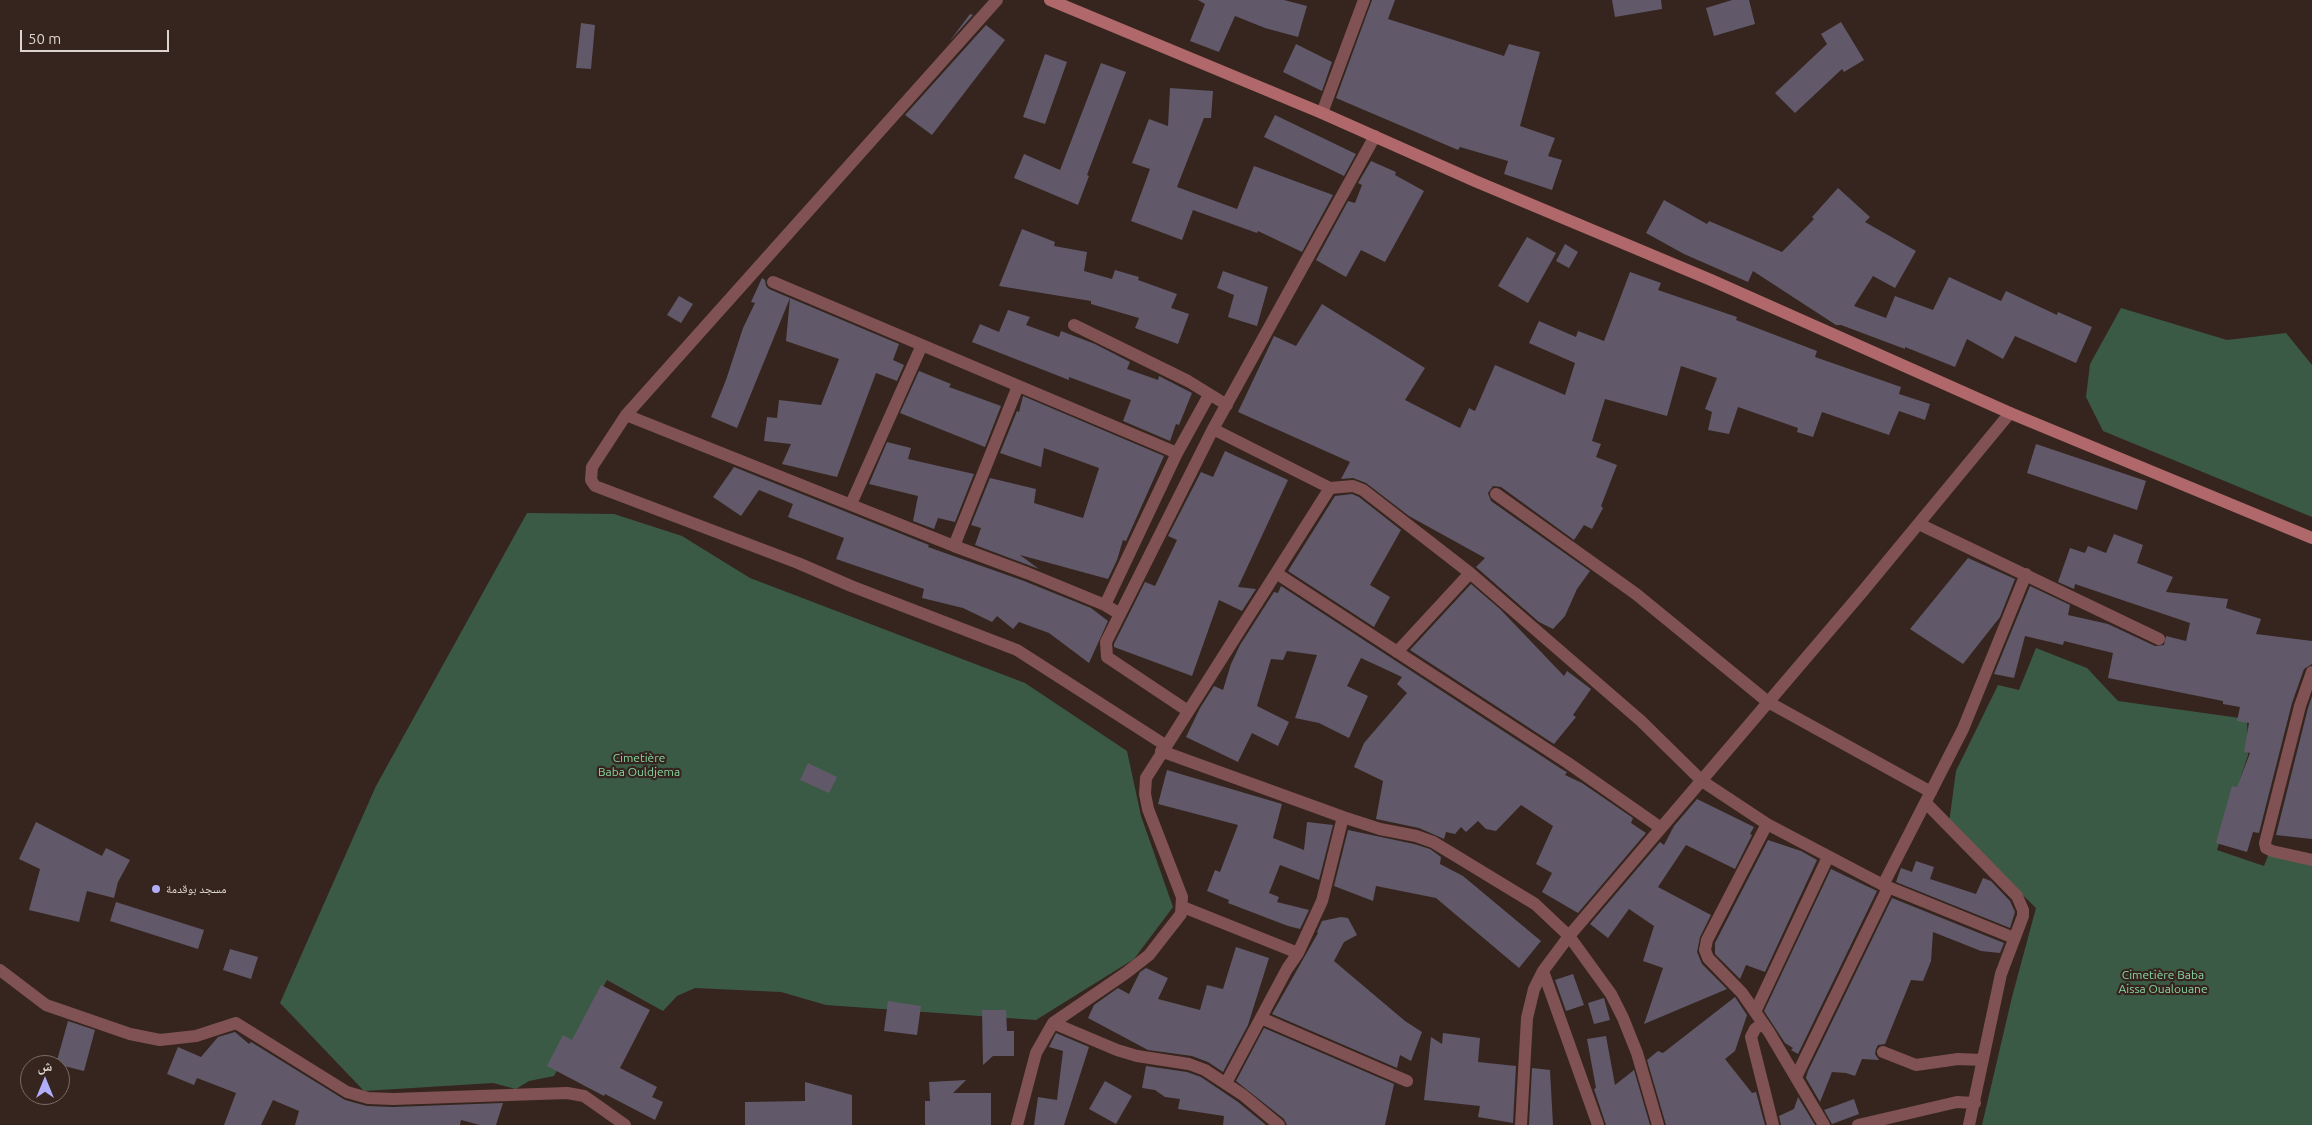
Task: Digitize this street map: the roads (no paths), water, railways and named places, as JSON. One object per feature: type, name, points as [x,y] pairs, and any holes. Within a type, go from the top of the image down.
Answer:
[{"type":"main road","points":[[1050,0],[1322,113],[1484,185],[1711,280],[2010,413],[2312,538]]},
{"type":"street","points":[[997,0],[626,415],[592,468],[591,480],[595,486],[798,563],[1017,650],[1163,748],[1343,817],[1380,829],[1416,836],[1434,842],[1535,904],[1569,936],[1611,994],[1623,1018],[1658,1125]]},
{"type":"street","points":[[1322,113],[1364,0]]},
{"type":"street","points":[[1188,711],[1107,657],[1106,642],[1213,429],[1375,136]]},
{"type":"street","points":[[773,282],[1176,453]]},
{"type":"street","points":[[1074,325],[1188,381],[1227,405]]},
{"type":"street","points":[[851,504],[922,345]]},
{"type":"street","points":[[954,546],[1018,386]]},
{"type":"street","points":[[1104,605],[1176,453],[1209,395]]},
{"type":"street","points":[[1521,1125],[1528,1018],[1534,989],[1543,972],[1569,936],[1919,524],[2010,413]]},
{"type":"street","points":[[626,415],[954,546],[1027,572],[1104,605],[1120,614]]},
{"type":"street","points":[[1213,429],[1330,488],[1353,486],[1363,490],[1470,572],[1641,721],[1702,780],[1766,824],[1886,886],[2014,938]]},
{"type":"street","points":[[1017,1125],[1036,1053],[1053,1024],[1126,974],[1149,955],[1176,923],[1183,907],[1182,897],[1153,825],[1145,794],[1146,778],[1163,748],[1330,488]]},
{"type":"street","points":[[1496,494],[1636,594],[1768,702],[1929,797],[2017,896],[2022,904],[2023,916],[2001,974],[1969,1125]]},
{"type":"street","points":[[1919,524],[2159,639]]},
{"type":"street","points":[[1397,652],[1470,572]]},
{"type":"street","points":[[1276,574],[1568,763],[1660,828]]},
{"type":"street","points":[[1796,1077],[1963,729],[2026,574]]},
{"type":"street","points":[[2312,672],[2306,708],[2265,843],[2266,848],[2272,851],[2312,860]]},
{"type":"street","points":[[1226,1083],[1298,953],[1322,901],[1343,817]]},
{"type":"street","points":[[1766,824],[1707,940],[1706,950],[1708,958],[1742,992],[1824,1125]]},
{"type":"street","points":[[1755,1012],[1828,857]]},
{"type":"street","points":[[1183,907],[1298,953]]},
{"type":"street","points":[[0,970],[23,990],[46,1005],[130,1034],[160,1040],[196,1036],[236,1023],[347,1092],[368,1098],[402,1099],[567,1093],[584,1096],[625,1125]]},
{"type":"street","points":[[1543,972],[1598,1125]]},
{"type":"street","points":[[1261,1018],[1407,1081]]},
{"type":"street","points":[[1053,1024],[1116,1050],[1137,1056],[1189,1064],[1205,1070],[1226,1083],[1279,1125]]},
{"type":"street","points":[[1763,1024],[1754,1029],[1752,1037],[1773,1125]]},
{"type":"street","points":[[1883,1052],[1916,1065],[1958,1059],[1983,1060]]},
{"type":"street","points":[[1858,1125],[1956,1102],[1975,1103]]},
{"type":"place","name":"مسجد بوقدمة","points":[[156,889]]},
{"type":"park label","name":"Cimetière Baba Ouldjema","points":[[639,765]]},
{"type":"park label","name":"Cimetière Baba Aissa Oualouane","points":[[2163,982]]}]
